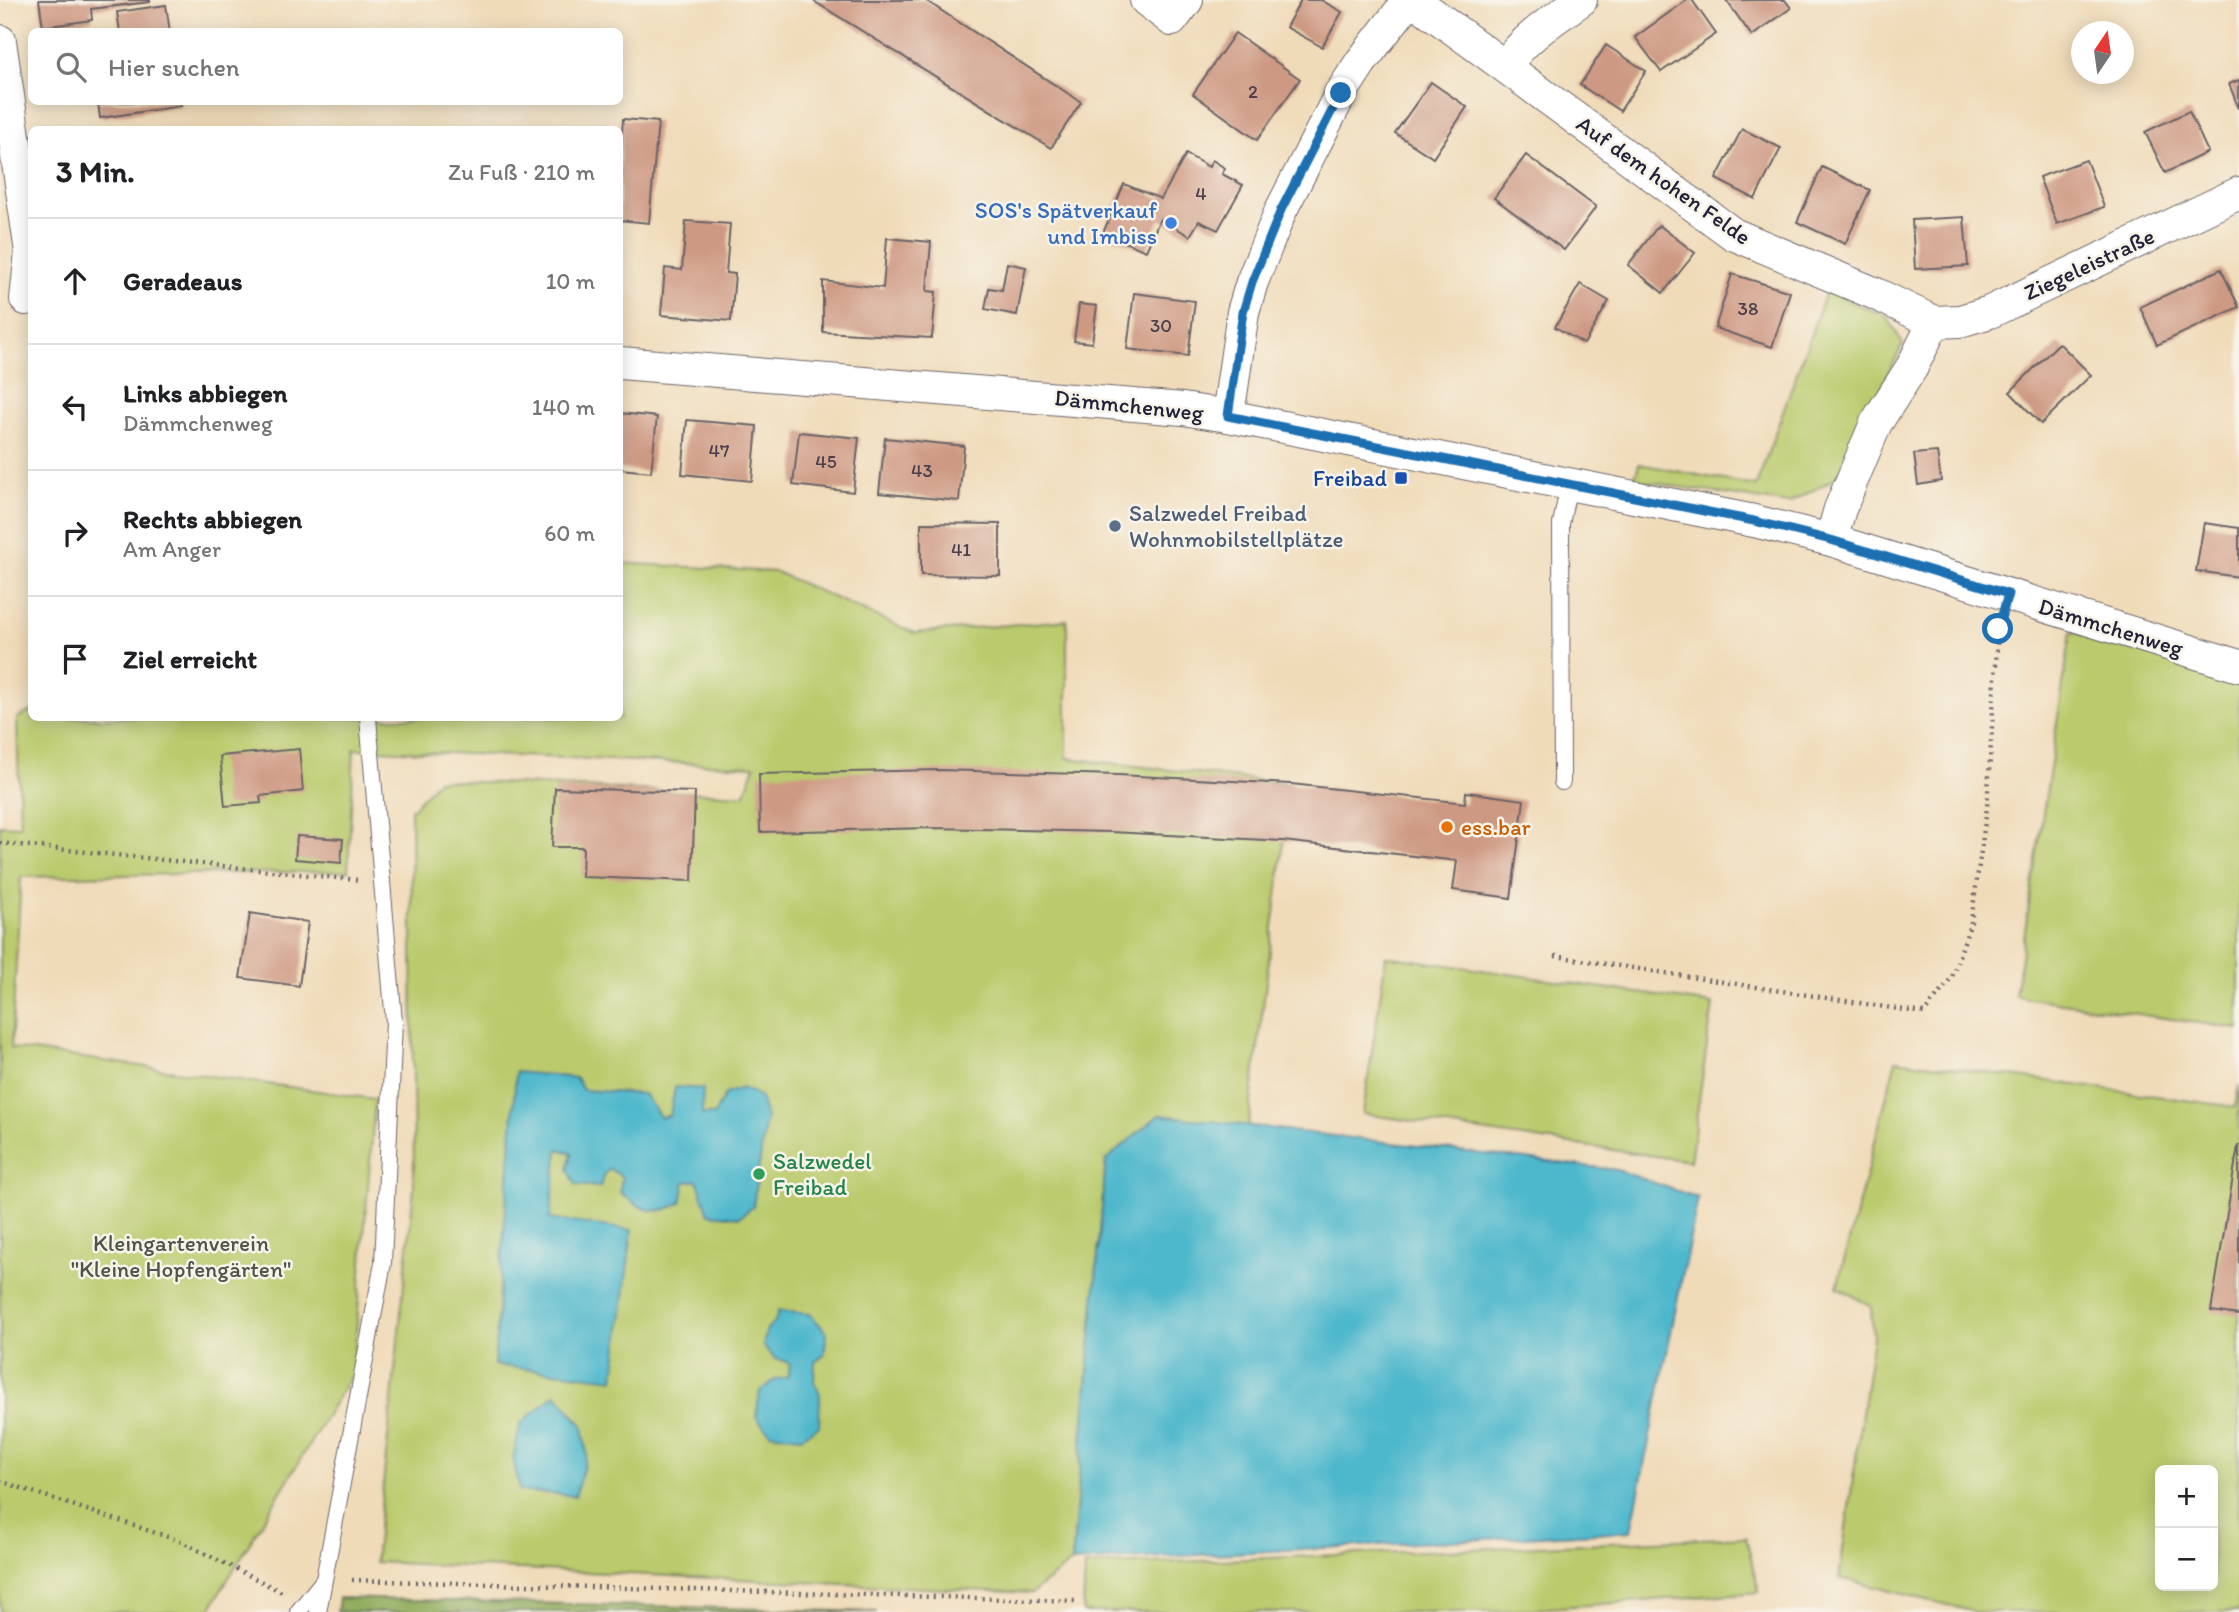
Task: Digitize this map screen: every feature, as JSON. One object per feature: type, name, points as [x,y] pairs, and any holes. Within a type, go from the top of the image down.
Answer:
[{"type":"street","points":[[1146,0],[1172,20],[1187,0]]},
{"type":"street","points":[[1228,416],[1243,312],[1281,210],[1322,128],[1361,62],[1412,0]]},
{"type":"street","name":"Auf dem hohen Felde","points":[[1412,0],[1733,234],[1876,294],[1934,322]]},
{"type":"street","points":[[1505,66],[1517,49],[1535,33],[1581,0]]},
{"type":"street","points":[[0,41],[28,232]]},
{"type":"street","name":"Ziegeleistraße","points":[[1934,322],[1960,321],[1990,312],[2239,193]]},
{"type":"street","points":[[19,298],[28,264]]},
{"type":"street","points":[[1831,540],[1840,509],[1876,423],[1912,368],[1934,322]]},
{"type":"street","name":"Dämmchenweg","points":[[623,363],[1105,402],[1228,416],[1754,521],[1831,540],[2239,666]]},
{"type":"lane","points":[[1562,782],[1561,524],[1569,484]]},
{"type":"lane","points":[[307,1609],[324,1579],[383,1263],[394,1022],[368,721]]},
{"type":"path","points":[[1555,956],[1924,1013],[1952,977],[1971,922],[1987,808],[1998,629],[2008,594]]},
{"type":"path","points":[[0,843],[382,883]]},
{"type":"path","points":[[0,1481],[180,1541],[307,1609]]},
{"type":"path","points":[[324,1579],[1076,1601]]},
{"type":"green space","points":[[1826,292],[1887,316],[1903,344],[1839,476],[1788,504],[1634,480],[1639,464],[1756,486]]},
{"type":"green space","name":"Salzwedel Freibad","points":[[623,563],[776,572],[914,633],[1067,620],[1067,758],[1291,784],[1248,1126],[1159,1115],[1106,1160],[1072,1562],[1032,1593],[375,1562],[414,1188],[411,810],[438,780],[744,795],[755,766],[354,749],[348,871],[21,877],[11,1048],[375,1099],[353,1372],[208,1612],[0,1612],[0,825],[20,826],[17,718],[28,712],[28,721],[623,721]]},
{"type":"green space","points":[[2071,632],[2239,678],[2239,1029],[2015,996]]},
{"type":"green space","points":[[1386,956],[1713,1004],[1690,1161],[1363,1114]]},
{"type":"green space","points":[[1896,1060],[2235,1107],[2239,1086],[2239,1612],[1975,1612],[1839,1578],[1873,1336],[1871,1306],[1837,1287]]},
{"type":"green space","points":[[1746,1537],[1759,1592],[1494,1612],[1083,1612],[1085,1566]]},
{"type":"green space","points":[[339,1598],[877,1612],[337,1612]]},
{"type":"water","points":[[516,1072],[576,1078],[583,1090],[644,1094],[661,1118],[670,1115],[675,1087],[703,1089],[702,1114],[714,1115],[725,1094],[742,1088],[760,1096],[766,1118],[753,1207],[739,1217],[709,1214],[697,1180],[685,1182],[681,1203],[656,1211],[642,1208],[620,1192],[622,1177],[610,1169],[604,1174],[600,1187],[576,1185],[568,1169],[572,1153],[558,1149],[550,1219],[632,1230],[614,1379],[494,1365]]},
{"type":"water","points":[[1159,1115],[1617,1170],[1698,1198],[1631,1531],[1072,1562],[1106,1160]]},
{"type":"water","points":[[778,1311],[810,1314],[827,1333],[824,1355],[815,1362],[814,1382],[820,1394],[819,1426],[801,1437],[770,1433],[756,1417],[760,1391],[775,1380],[788,1377],[790,1365],[786,1361],[775,1359],[763,1346],[767,1329],[775,1322]]},
{"type":"water","points":[[556,1394],[583,1426],[587,1455],[575,1496],[520,1491],[513,1458],[521,1423]]},
{"type":"building","points":[[39,0],[150,2],[91,9],[92,20],[43,27]]},
{"type":"building","points":[[812,0],[925,0],[1081,102],[1051,148]]},
{"type":"building","points":[[1301,0],[1321,0],[1342,12],[1322,47],[1286,27]]},
{"type":"building","points":[[1687,0],[1692,0],[1716,34],[1661,72],[1635,37]]},
{"type":"building","points":[[1726,0],[1785,0],[1791,8],[1752,36]]},
{"type":"building","points":[[166,5],[169,28],[119,28],[117,12]]},
{"type":"building","points":[[1235,33],[1300,79],[1257,140],[1193,94]]},
{"type":"building","points":[[1606,45],[1646,71],[1620,111],[1580,85]]},
{"type":"building","points":[[2239,80],[2239,109],[2229,84]]},
{"type":"building","points":[[1431,82],[1467,107],[1433,158],[1395,133]]},
{"type":"building","points":[[98,105],[181,106],[100,118]]},
{"type":"building","points":[[2189,111],[2208,152],[2165,173],[2145,132]]},
{"type":"building","points":[[623,119],[658,122],[649,223],[623,220]]},
{"type":"building","points":[[1742,129],[1781,148],[1755,199],[1716,179]]},
{"type":"building","points":[[1186,154],[1209,167],[1212,160],[1225,168],[1222,174],[1243,185],[1218,230],[1199,221],[1190,236],[1160,219],[1146,251],[1103,233],[1124,184],[1161,199]]},
{"type":"building","points":[[1526,155],[1596,207],[1564,250],[1494,198]]},
{"type":"building","points":[[2086,160],[2104,207],[2057,224],[2039,177]]},
{"type":"building","points":[[1822,167],[1870,190],[1845,244],[1797,222]]},
{"type":"building","points":[[1964,217],[1968,266],[1915,269],[1912,220]]},
{"type":"building","points":[[686,221],[730,224],[726,273],[735,274],[731,321],[661,315],[665,268],[682,270]]},
{"type":"building","points":[[1659,225],[1695,253],[1663,293],[1628,265]]},
{"type":"building","points":[[887,238],[931,242],[927,291],[936,292],[932,338],[823,332],[823,281],[883,288]]},
{"type":"building","points":[[1007,263],[1026,267],[1017,315],[985,309],[989,288],[1002,290]]},
{"type":"building","points":[[2221,269],[2239,307],[2157,345],[2140,307]]},
{"type":"building","points":[[1732,274],[1790,292],[1772,347],[1715,328]]},
{"type":"building","points":[[1580,284],[1609,301],[1584,344],[1555,327]]},
{"type":"building","points":[[1134,293],[1195,301],[1188,356],[1127,349]]},
{"type":"building","points":[[1079,304],[1097,306],[1092,343],[1074,341]]},
{"type":"building","points":[[2059,343],[2091,375],[2041,424],[2010,392]]},
{"type":"building","points":[[623,413],[657,417],[651,472],[623,469]]},
{"type":"building","points":[[687,420],[757,426],[752,481],[682,474]]},
{"type":"building","points":[[799,432],[859,438],[853,492],[793,485]]},
{"type":"building","points":[[885,438],[964,446],[959,501],[879,493]]},
{"type":"building","points":[[1937,452],[1941,481],[1918,485],[1914,454]]},
{"type":"building","points":[[921,523],[1000,524],[1000,576],[921,575]]},
{"type":"building","points":[[2204,523],[2239,528],[2239,577],[2196,571]]},
{"type":"building","points":[[299,749],[303,791],[260,796],[261,803],[225,806],[220,756]]},
{"type":"building","points":[[939,770],[1118,775],[1291,784],[1465,803],[1466,792],[1524,800],[1511,898],[1453,890],[1457,861],[1283,841],[1111,832],[931,828],[760,832],[759,774]]},
{"type":"building","points":[[555,788],[695,792],[692,881],[582,877],[583,847],[552,847]]},
{"type":"building","points":[[297,836],[343,839],[341,863],[295,859]]},
{"type":"building","points":[[250,913],[308,922],[299,986],[240,978]]},
{"type":"building","points":[[2239,1146],[2239,1315],[2211,1311]]},
{"type":"place","name":"SOS's Spätverkauf und Imbiss","points":[[1171,223]]},
{"type":"place","name":"Freibad","points":[[1401,478]]},
{"type":"place","name":"Salzwedel Freibad Wohnmobilstellplätze","points":[[1115,526]]},
{"type":"place","name":"ess.bar","points":[[1447,827]]},
{"type":"place","name":"Salzwedel Freibad","points":[[759,1174]]},
{"type":"route","points":[[1341,93],[1281,210],[1252,282],[1243,312],[1237,370],[1228,416],[1754,521],[1831,540],[2008,594],[1998,629]]},
{"type":"park label","name":"Kleingartenverein \"Kleine Hopfengärten\"","points":[[181,1256]]}]
